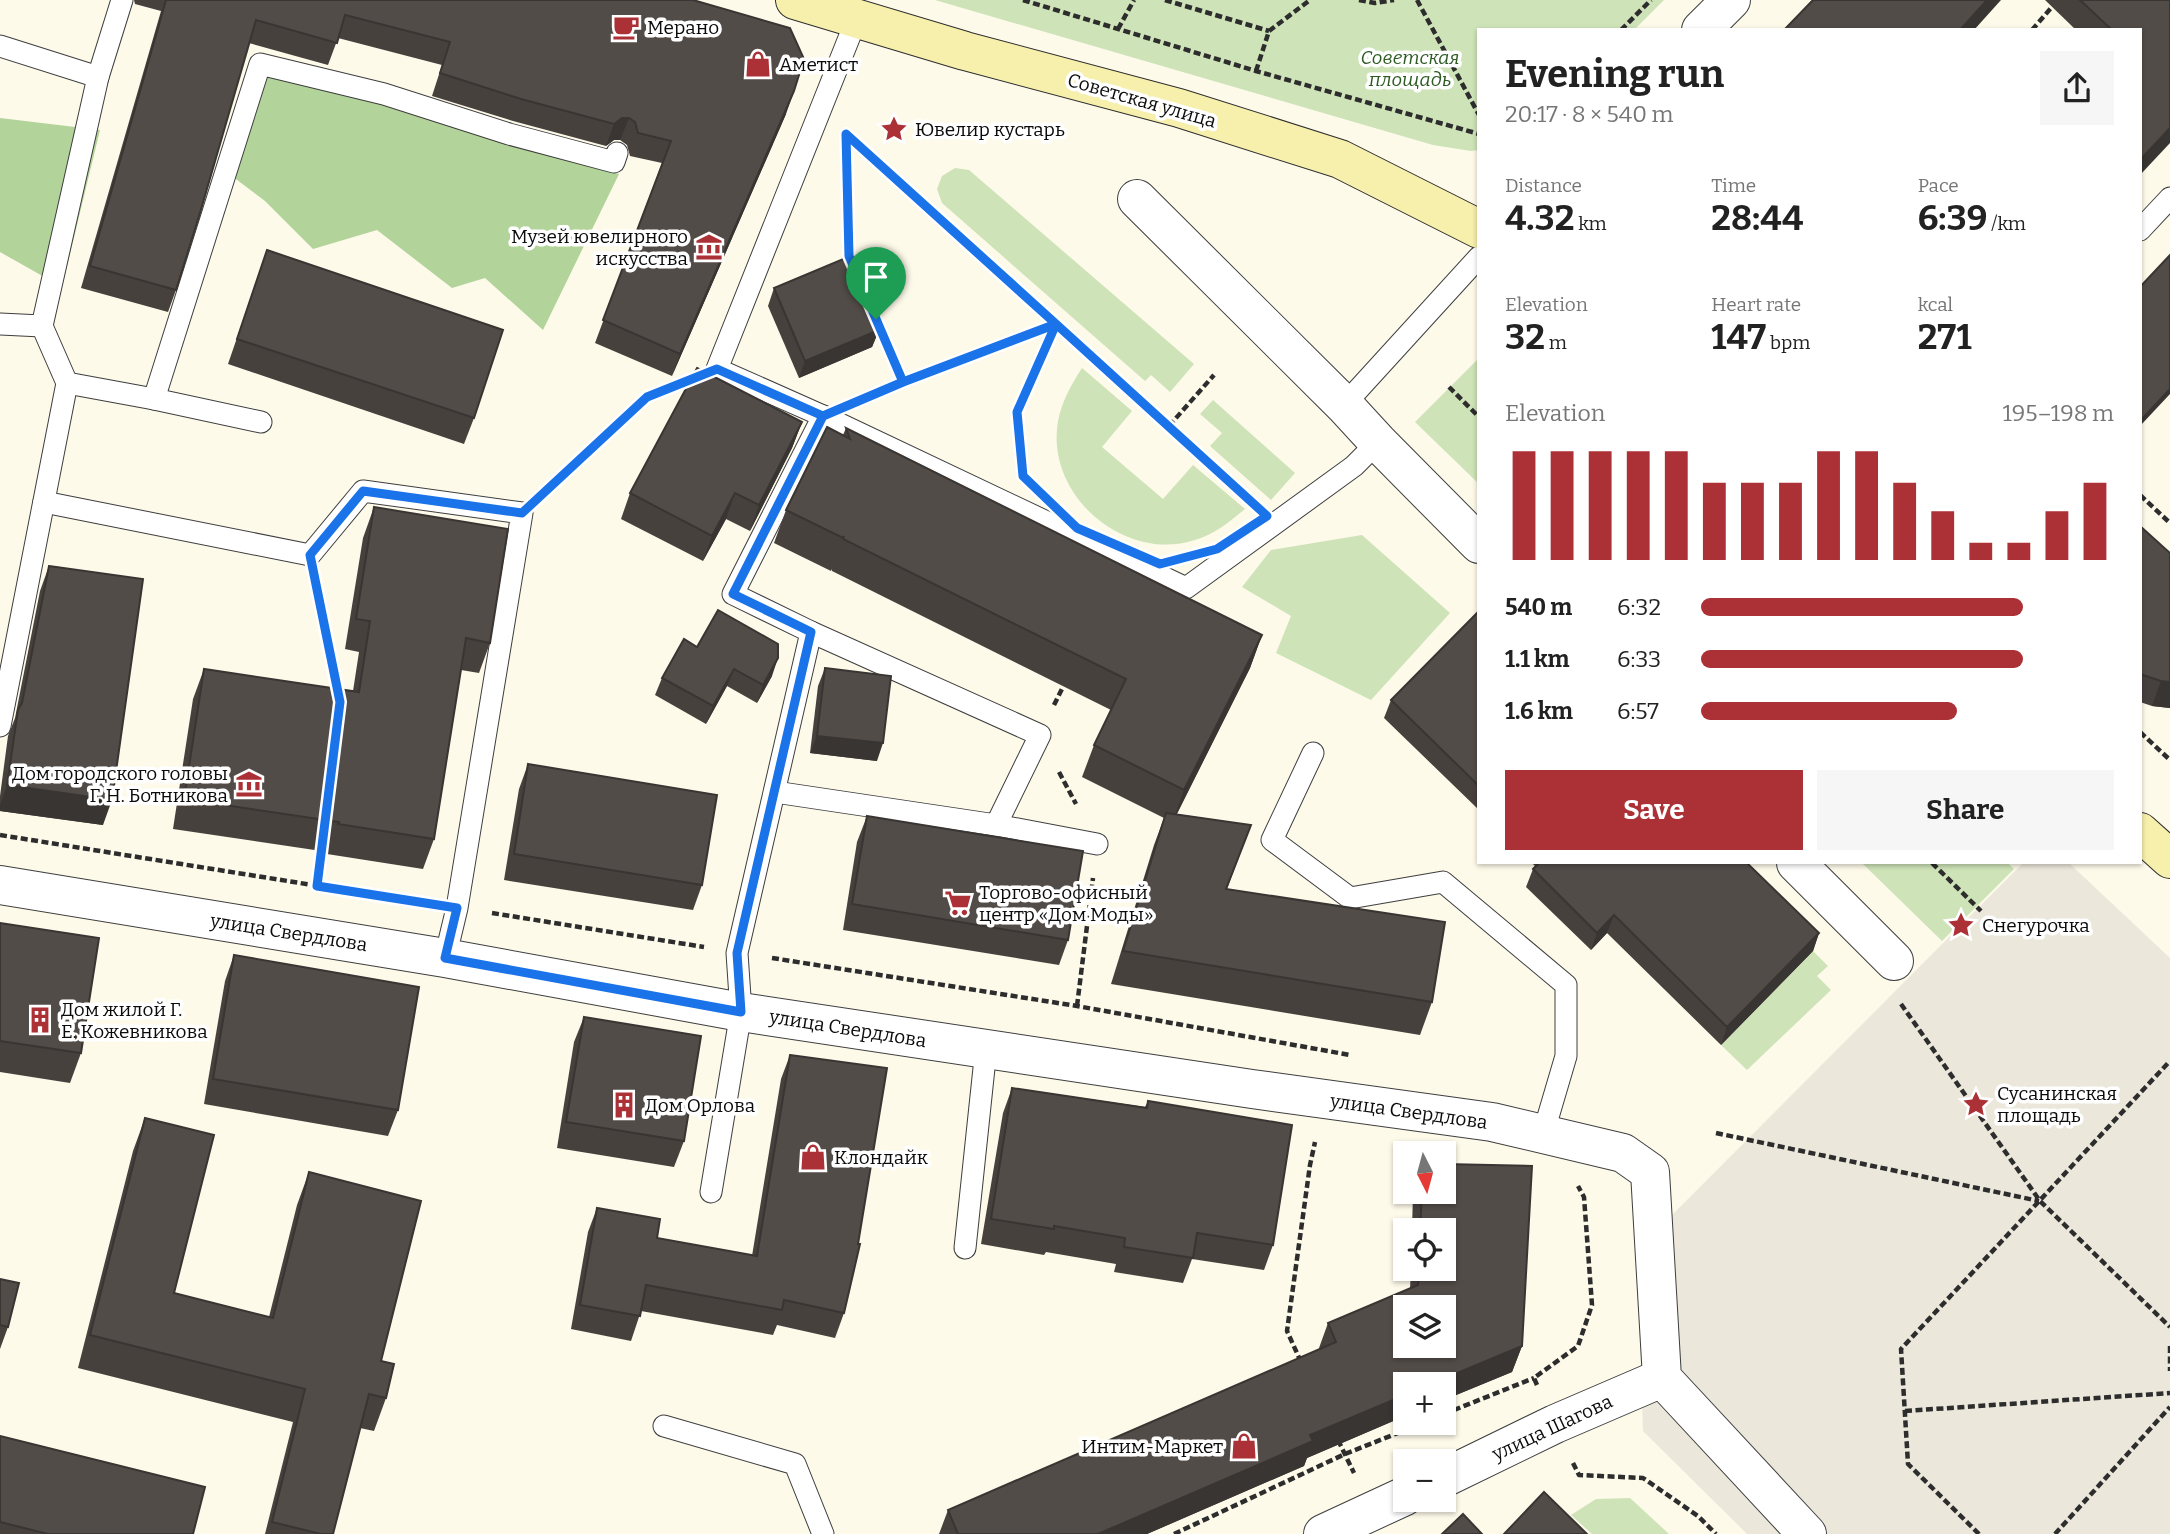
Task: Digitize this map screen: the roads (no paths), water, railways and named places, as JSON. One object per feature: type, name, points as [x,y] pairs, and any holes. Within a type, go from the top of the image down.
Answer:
[{"type":"main road","name":"Советская улица","points":[[795,0],[965,51],[1179,108],[1340,159],[1477,228]]},
{"type":"main road","points":[[2142,834],[2170,859]]},
{"type":"street","points":[[1703,28],[1731,0]]},
{"type":"street","points":[[1137,199],[1477,542]]},
{"type":"street","points":[[1797,864],[1894,961]]},
{"type":"street","name":"улица Свердлова","points":[[0,885],[445,958],[741,1012],[1265,1091],[1492,1122],[1623,1153],[1650,1172],[1662,1378]]},
{"type":"street","points":[[1662,1378],[1807,1534]]},
{"type":"street","name":"улица Шагова","points":[[1456,1472],[1555,1424],[1662,1378]]},
{"type":"street","points":[[1323,1534],[1393,1502]]},
{"type":"lane","points":[[0,726],[67,383],[41,326],[98,77],[122,0]]},
{"type":"lane","points":[[857,18],[717,369],[823,416],[1186,588],[1354,466],[1378,442]]},
{"type":"lane","points":[[0,46],[98,77]]},
{"type":"lane","points":[[154,399],[260,64],[384,94],[509,134],[614,162],[617,153]]},
{"type":"lane","points":[[2142,228],[2170,198]]},
{"type":"lane","points":[[1344,405],[1477,259]]},
{"type":"lane","points":[[0,324],[41,326]]},
{"type":"lane","points":[[67,383],[261,422]]},
{"type":"lane","points":[[823,416],[733,594],[1040,735],[996,825]]},
{"type":"lane","points":[[44,502],[310,555],[363,491],[522,513],[457,908],[445,958]]},
{"type":"lane","points":[[711,1192],[741,1012],[737,953],[811,632]]},
{"type":"lane","points":[[1313,753],[1272,840],[1350,898],[1443,882],[1566,985],[1566,1056],[1543,1134]]},
{"type":"lane","points":[[775,792],[996,825],[1097,844]]},
{"type":"lane","points":[[965,1248],[986,1049]]},
{"type":"lane","points":[[664,1426],[795,1464],[823,1534]]},
{"type":"place","name":"Мерано","points":[[626,27]]},
{"type":"place","name":"Аметист","points":[[758,64]]},
{"type":"place","name":"Ювелир кустарь","points":[[894,129]]},
{"type":"place","name":"Музей ювелирного искусства","points":[[709,247]]},
{"type":"place","name":"Дом городского головы Г. Н. Ботникова","points":[[249,784]]},
{"type":"place","name":"Торгово-офисный центр «Дом Моды»","points":[[958,903]]},
{"type":"place","name":"Снегурочка","points":[[1961,925]]},
{"type":"place","name":"Дом жилой Г. Е. Кожевникова","points":[[40,1020]]},
{"type":"place","name":"Сусанинская площадь","points":[[1976,1104]]},
{"type":"place","name":"Дом Орлова","points":[[624,1105]]},
{"type":"place","name":"Клондайк","points":[[813,1157]]},
{"type":"place","name":"Интим-Маркет","points":[[1244,1446]]},
{"type":"park label","name":"Советская площадь","points":[[1410,68]]}]
